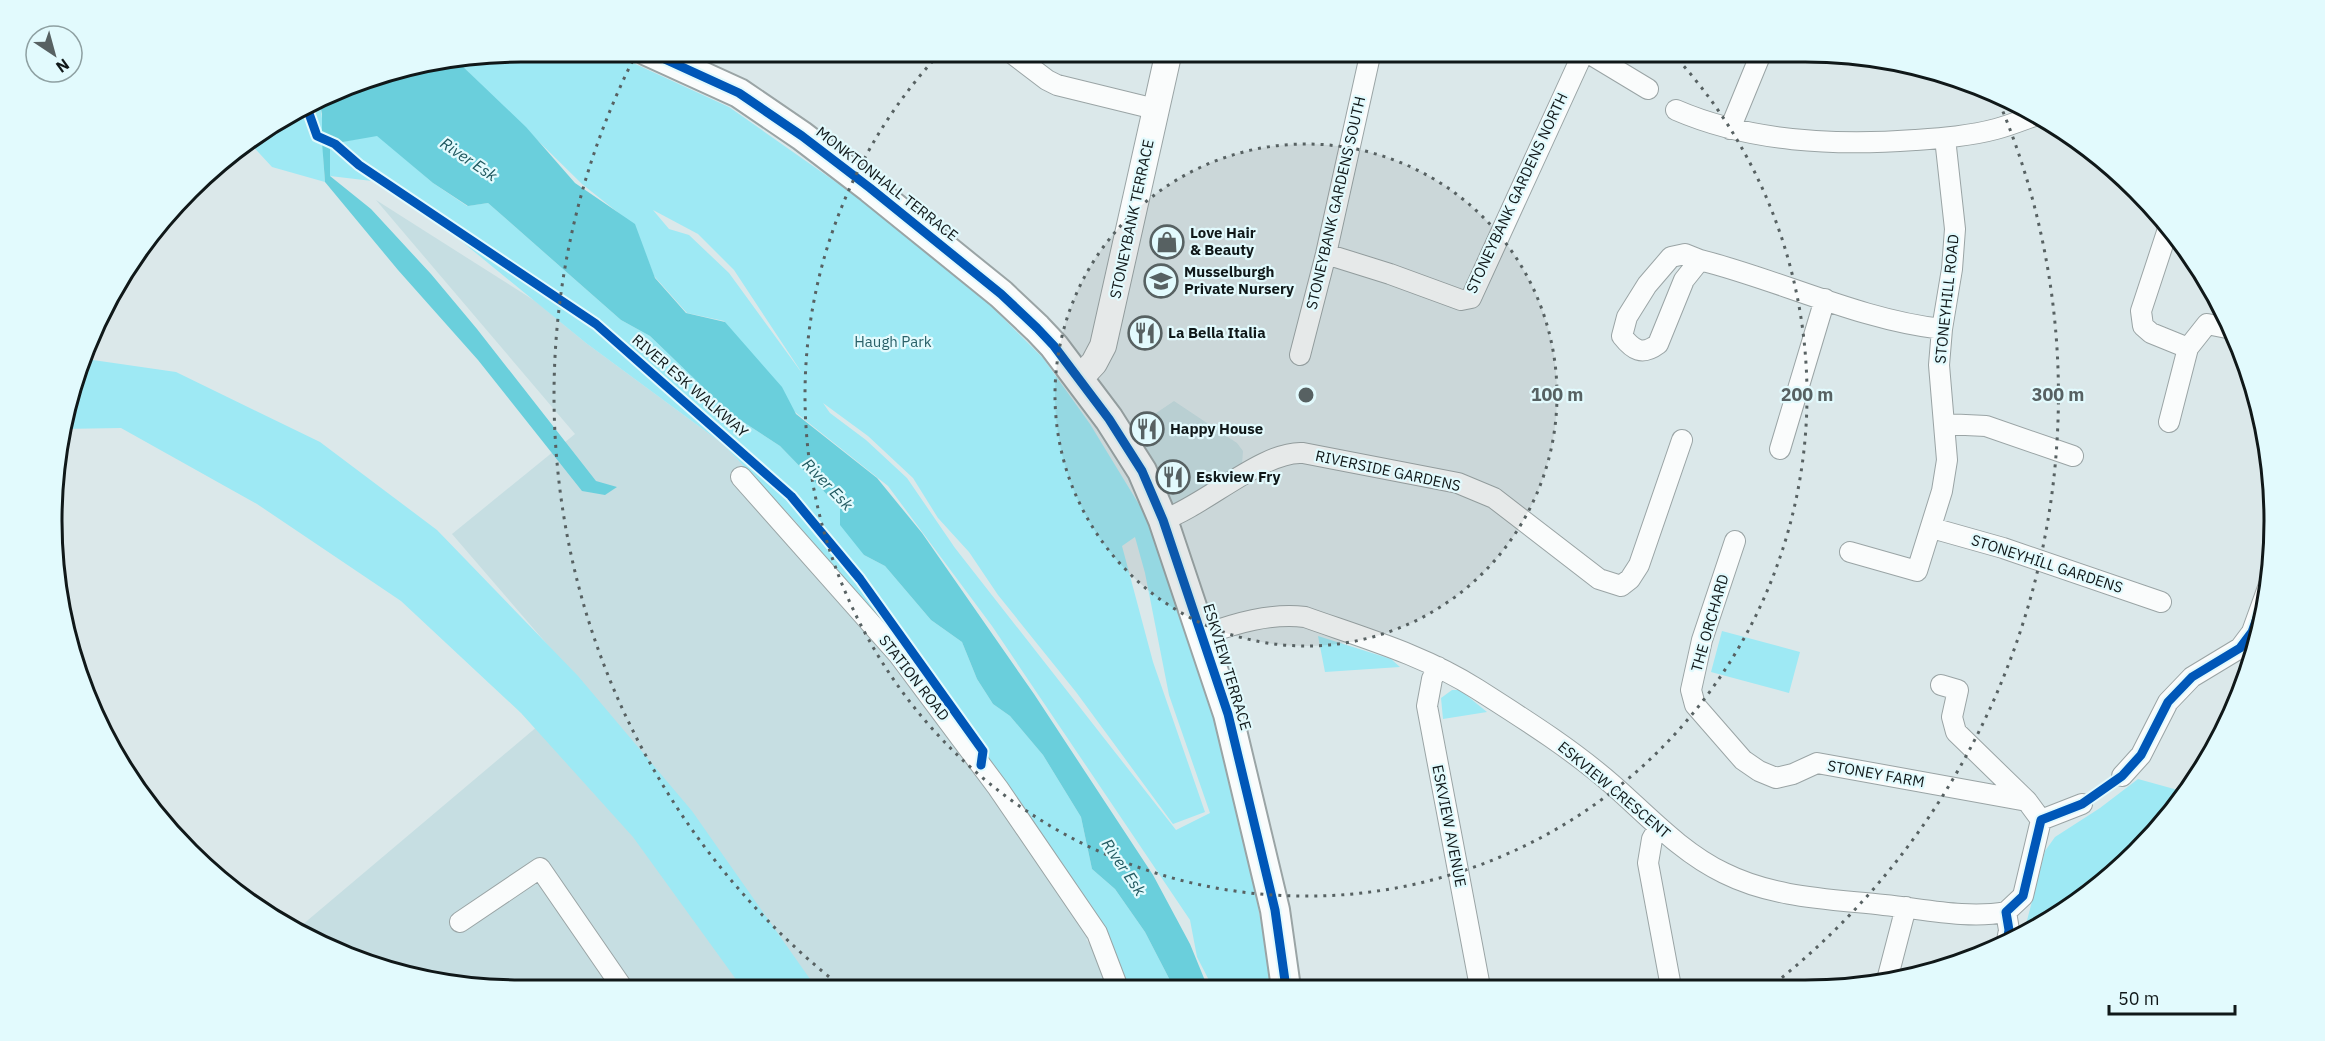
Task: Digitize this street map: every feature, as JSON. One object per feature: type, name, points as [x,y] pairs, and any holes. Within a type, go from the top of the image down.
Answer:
[{"type":"main road","name":"MONKTONHALL TERRACE","points":[[670,62],[739,93],[819,149],[1001,294],[1054,346],[1079,380]]},
{"type":"main road","name":"ESKVIEW TERRACE","points":[[1079,380],[1126,444],[1142,471],[1163,520],[1203,635],[1228,714],[1262,847],[1275,910],[1285,980]]},
{"type":"street","points":[[1023,62],[1057,85],[1155,109]]},
{"type":"street","name":"STONEYBANK TERRACE","points":[[1079,380],[1094,363],[1103,346],[1166,62]]},
{"type":"street","name":"STONEYBANK GARDENS SOUTH","points":[[1300,355],[1326,254],[1369,62]]},
{"type":"street","name":"STONEYBANK GARDENS NORTH","points":[[1326,254],[1461,300],[1471,298],[1579,62]]},
{"type":"street","points":[[1603,62],[1648,89]]},
{"type":"street","points":[[1730,129],[1757,62]]},
{"type":"street","points":[[1676,110],[1702,121],[1774,138],[1876,143],[1945,138],[1995,130],[2026,119]]},
{"type":"street","name":"STONEYHILL ROAD","points":[[1850,552],[1917,572],[1942,491],[1947,460],[1939,365],[1942,329],[1951,280],[1955,229],[1945,138]]},
{"type":"street","points":[[2165,237],[2141,311],[2143,326],[2151,333],[2188,348]]},
{"type":"street","points":[[1700,260],[1684,280],[1658,344],[1652,349],[1641,352],[1631,348],[1622,336],[1627,317],[1647,285],[1671,257],[1685,254],[1744,271],[1864,312],[1942,329]]},
{"type":"street","points":[[1780,449],[1825,299]]},
{"type":"street","points":[[2169,422],[2188,348],[2207,324],[2221,327]]},
{"type":"street","points":[[1945,424],[1986,426],[2073,456]]},
{"type":"street","name":"RIVERSIDE GARDENS","points":[[1163,520],[1188,510],[1272,458],[1303,453],[1458,483],[1494,498],[1599,579],[1621,585],[1630,579],[1639,565],[1682,440]]},
{"type":"street","name":"STATION ROAD","points":[[741,477],[898,654],[998,788],[1097,933],[1115,980]]},
{"type":"street","name":"STONEYHILL GARDENS","points":[[1932,528],[2003,548],[2161,602]]},
{"type":"street","name":"THE ORCHARD","points":[[1695,705],[1691,690],[1702,639],[1735,541]]},
{"type":"street","name":"ESKVIEW CRESCENT","points":[[1203,635],[1261,618],[1298,616],[1408,653],[1475,688],[1568,750],[1613,785],[1694,855],[1724,873],[1755,886],[1790,895],[1985,916],[2006,912]]},
{"type":"street","points":[[2122,776],[2141,755],[2168,702],[2192,677],[2240,648],[2249,637]]},
{"type":"street","name":"ESKVIEW AVENUE","points":[[1438,667],[1432,679],[1427,706],[1479,980]]},
{"type":"street","points":[[1941,685],[1958,690],[1952,717],[1956,732],[2027,801],[2041,820],[2023,896],[2006,912],[2009,932]]},
{"type":"street","name":"STONEY FARM","points":[[1695,705],[1743,760],[1759,771],[1776,778],[1793,774],[1817,763],[2027,801]]},
{"type":"street","points":[[2041,820],[2082,804]]},
{"type":"street","points":[[1659,827],[1652,839],[1648,863],[1670,980]]},
{"type":"street","points":[[460,922],[540,868],[617,980]]},
{"type":"street","points":[[1889,972],[1906,907]]},
{"type":"shaded area","points":[[376,200],[535,301],[586,343],[723,444],[796,522],[974,747],[1106,932],[1086,939],[1094,950],[1104,980],[490,979],[431,971],[402,964],[345,945],[303,924],[584,687],[452,534],[575,434]]},
{"type":"shaded area","points":[[1174,401],[1237,443],[1243,451],[1242,465],[1168,510],[1128,432]]},
{"type":"green space","name":"Haugh Park","points":[[490,62],[631,62],[729,107],[870,206],[987,302],[1043,358],[1090,424],[1151,524],[1205,681],[1238,798],[1272,980],[1209,980],[1197,957],[1190,920],[992,626],[888,486],[790,408],[724,321],[687,313],[654,276],[635,226],[582,184],[461,65]],"holes":[[[653,210],[698,234],[734,270],[804,376],[729,273],[689,235],[669,229]],[[823,403],[868,436],[913,478],[938,518],[969,552],[998,595],[1076,692],[1173,824],[1205,812],[1153,662],[1122,546],[1135,537],[1145,573],[1169,695],[1210,813],[1176,830],[955,548],[907,478],[866,440],[830,413]]]},
{"type":"green space","points":[[320,107],[325,182],[272,167],[254,147]]},
{"type":"green space","points":[[377,135],[433,183],[467,206],[488,203],[621,320],[650,336],[731,414],[780,446],[840,508],[864,555],[885,566],[931,620],[962,642],[977,679],[993,704],[1010,716],[1043,755],[1081,817],[1092,869],[1115,889],[1145,932],[1170,980],[1125,980],[1106,932],[974,747],[796,522],[723,444],[586,343],[433,218],[372,181],[330,176],[330,139],[337,143]]},
{"type":"green space","points":[[91,360],[176,372],[320,442],[437,530],[578,676],[692,811],[811,980],[736,980],[633,837],[521,713],[401,601],[257,504],[121,428],[71,429]]},
{"type":"green space","points":[[1722,631],[1800,652],[1789,693],[1711,672]]},
{"type":"green space","points":[[1318,636],[1391,659],[1400,667],[1325,672]]},
{"type":"green space","points":[[1452,690],[1460,690],[1487,712],[1443,719],[1441,698]]},
{"type":"green space","points":[[2138,779],[2176,790],[2150,823],[2107,866],[2060,902],[2027,922],[2045,851],[2055,837],[2100,808]]},
{"type":"water","name":"River Esk","points":[[461,65],[526,127],[575,183],[635,224],[655,278],[686,313],[725,322],[782,387],[796,414],[877,478],[922,533],[1034,694],[1153,875],[1190,944],[1205,980],[1170,980],[1145,932],[1115,889],[1092,869],[1081,817],[1043,755],[1010,716],[993,704],[977,679],[962,642],[931,620],[885,566],[864,555],[840,525],[840,508],[780,446],[731,414],[650,336],[621,320],[488,203],[468,206],[433,183],[377,136],[337,143],[330,139],[330,176],[371,209],[431,274],[596,481],[617,487],[605,495],[582,491],[478,360],[398,270],[325,182],[321,107],[373,86],[431,70]]},
{"type":"cycle path","points":[[671,62],[739,93],[802,136],[1001,294],[1054,346],[1109,419],[1142,471],[1163,520],[1228,714],[1275,910],[1285,980]]},
{"type":"cycle path","name":"RIVER ESK WALKWAY","points":[[309,113],[317,136],[335,144],[359,165],[596,324],[791,496],[860,579],[983,751],[981,765]]},
{"type":"cycle path","points":[[2009,932],[2006,912],[2023,896],[2041,820],[2082,804],[2122,776],[2141,755],[2168,702],[2192,677],[2240,648],[2249,637]]},
{"type":"place","name":"Love Hair & Beauty","points":[[1167,242]]},
{"type":"place","name":"Musselburgh Private Nursery","points":[[1161,281]]},
{"type":"place","name":"La Bella Italia","points":[[1145,333]]},
{"type":"place","name":"Happy House","points":[[1147,429]]},
{"type":"place","name":"Eskview Fry","points":[[1173,477]]}]
